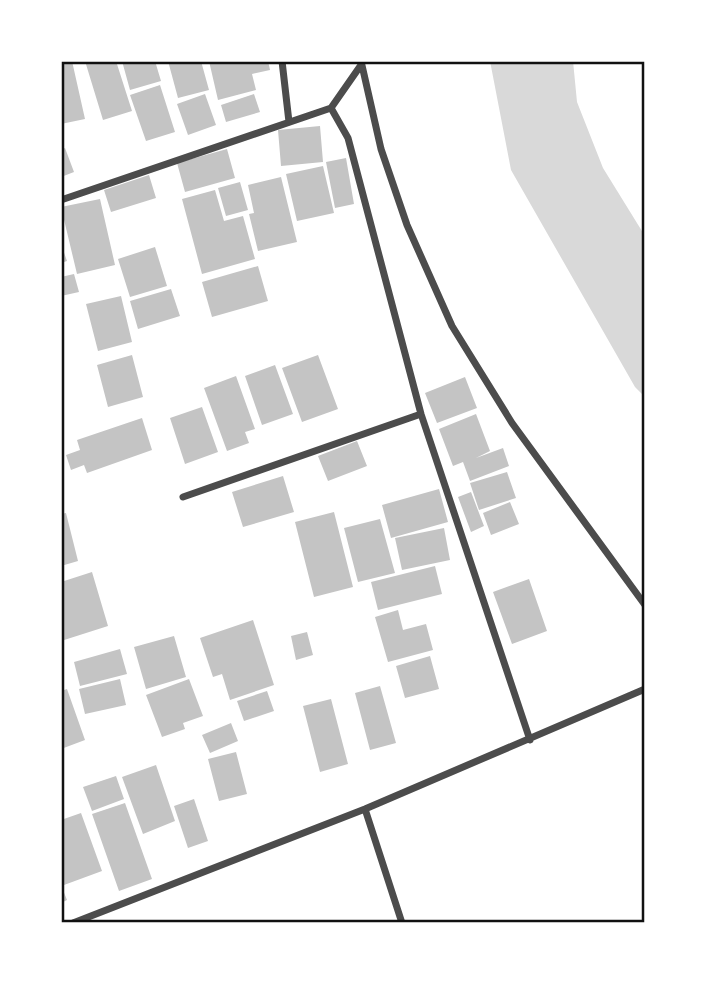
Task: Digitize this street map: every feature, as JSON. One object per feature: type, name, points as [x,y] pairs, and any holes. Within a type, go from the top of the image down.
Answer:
[{"type":"street","points":[[282,61],[289,122]]},
{"type":"street","points":[[61,200],[331,108],[362,63]]},
{"type":"street","points":[[362,63],[385,162],[407,225],[452,326],[512,423],[645,605]]},
{"type":"street","points":[[331,108],[348,138],[421,414],[530,740]]},
{"type":"street","points":[[183,497],[421,414]]},
{"type":"street","points":[[73,923],[365,809],[645,690]]},
{"type":"street","points":[[365,809],[402,923]]},
{"type":"shaded area","points":[[490,61],[573,61],[577,102],[603,168],[645,236],[645,397],[635,387],[511,170]]},
{"type":"building","points":[[61,61],[72,61],[85,119],[61,124]]},
{"type":"building","points":[[85,61],[116,61],[132,111],[103,120]]},
{"type":"building","points":[[122,61],[155,61],[161,81],[130,90]]},
{"type":"building","points":[[168,61],[201,61],[209,90],[178,98]]},
{"type":"building","points":[[209,61],[268,61],[270,70],[252,74],[256,90],[218,100]]},
{"type":"building","points":[[160,85],[175,132],[146,141],[130,95]]},
{"type":"building","points":[[205,94],[216,125],[188,135],[177,104]]},
{"type":"building","points":[[254,94],[260,112],[226,122],[221,105]]},
{"type":"building","points":[[320,126],[323,162],[281,166],[278,130]]},
{"type":"building","points":[[65,148],[74,172],[61,177],[61,150]]},
{"type":"building","points":[[227,149],[235,178],[185,192],[177,163]]},
{"type":"building","points":[[346,158],[354,204],[335,208],[326,162]]},
{"type":"building","points":[[323,166],[334,213],[297,221],[286,174]]},
{"type":"building","points":[[149,175],[156,198],[111,212],[104,190]]},
{"type":"building","points":[[281,177],[297,242],[258,251],[249,214],[254,213],[248,185]]},
{"type":"building","points":[[240,182],[248,210],[226,216],[218,188]]},
{"type":"building","points":[[215,190],[224,221],[243,216],[255,259],[202,274],[182,199]]},
{"type":"building","points":[[100,199],[115,265],[77,274],[61,207]]},
{"type":"building","points":[[61,244],[67,261],[61,263]]},
{"type":"building","points":[[155,247],[167,286],[130,297],[118,259]]},
{"type":"building","points":[[258,266],[268,301],[212,317],[202,282]]},
{"type":"building","points":[[74,274],[79,292],[61,296],[61,277]]},
{"type":"building","points":[[171,289],[180,316],[138,329],[130,301]]},
{"type":"building","points":[[121,296],[132,342],[98,351],[86,304]]},
{"type":"building","points":[[132,355],[143,397],[108,407],[97,365]]},
{"type":"building","points":[[318,355],[338,409],[302,422],[282,368]]},
{"type":"building","points":[[275,365],[293,414],[262,425],[245,376]]},
{"type":"building","points":[[236,376],[255,429],[245,432],[249,443],[227,451],[204,388]]},
{"type":"building","points":[[465,377],[477,408],[437,423],[425,393]]},
{"type":"building","points":[[202,407],[218,452],[185,464],[170,418]]},
{"type":"building","points":[[476,414],[490,451],[476,458],[503,448],[509,466],[470,481],[463,462],[453,466],[439,429]]},
{"type":"building","points":[[142,418],[152,450],[87,473],[84,465],[71,470],[66,455],[80,450],[77,440]]},
{"type":"building","points":[[357,441],[367,466],[328,481],[318,456]]},
{"type":"building","points":[[507,472],[516,498],[479,510],[470,483]]},
{"type":"building","points":[[283,476],[294,512],[243,527],[232,492]]},
{"type":"building","points":[[439,489],[448,522],[391,538],[382,505]]},
{"type":"building","points":[[471,492],[484,526],[471,532],[458,497]]},
{"type":"building","points":[[510,502],[519,524],[491,535],[483,513]]},
{"type":"building","points":[[334,512],[353,587],[314,597],[295,522]]},
{"type":"building","points":[[66,513],[78,561],[61,566],[61,514]]},
{"type":"building","points":[[380,519],[395,573],[358,582],[344,528]]},
{"type":"building","points":[[444,528],[450,560],[402,570],[395,538]]},
{"type":"building","points":[[435,566],[442,594],[378,610],[371,582]]},
{"type":"building","points":[[92,572],[108,626],[61,641],[61,582]]},
{"type":"building","points":[[529,579],[547,631],[512,644],[493,592]]},
{"type":"building","points":[[398,610],[403,630],[426,624],[433,650],[388,662],[375,617]]},
{"type":"building","points":[[253,620],[274,685],[230,700],[222,674],[213,677],[200,638]]},
{"type":"building","points":[[307,632],[313,655],[296,660],[291,636]]},
{"type":"building","points":[[174,636],[186,677],[146,689],[134,647]]},
{"type":"building","points":[[120,649],[127,674],[80,686],[74,662]]},
{"type":"building","points":[[430,656],[439,689],[405,698],[396,666]]},
{"type":"building","points":[[120,679],[126,705],[85,714],[79,689]]},
{"type":"building","points":[[189,679],[203,716],[183,723],[185,729],[162,737],[146,695]]},
{"type":"building","points":[[380,686],[396,743],[370,750],[355,693]]},
{"type":"building","points":[[67,689],[85,740],[61,749],[61,691]]},
{"type":"building","points":[[267,691],[274,711],[244,721],[237,701]]},
{"type":"building","points":[[331,699],[348,764],[320,772],[303,706]]},
{"type":"building","points":[[231,723],[238,741],[210,753],[202,735]]},
{"type":"building","points":[[236,752],[247,794],[219,801],[208,759]]},
{"type":"building","points":[[156,765],[175,821],[143,834],[122,777]]},
{"type":"building","points":[[116,776],[124,799],[92,811],[83,787]]},
{"type":"building","points":[[194,799],[208,841],[188,848],[174,806]]},
{"type":"building","points":[[125,803],[152,879],[119,891],[92,814]]},
{"type":"building","points":[[81,813],[102,871],[64,885],[61,876],[61,820]]},
{"type":"building","points":[[61,885],[67,900],[61,903]]}]
